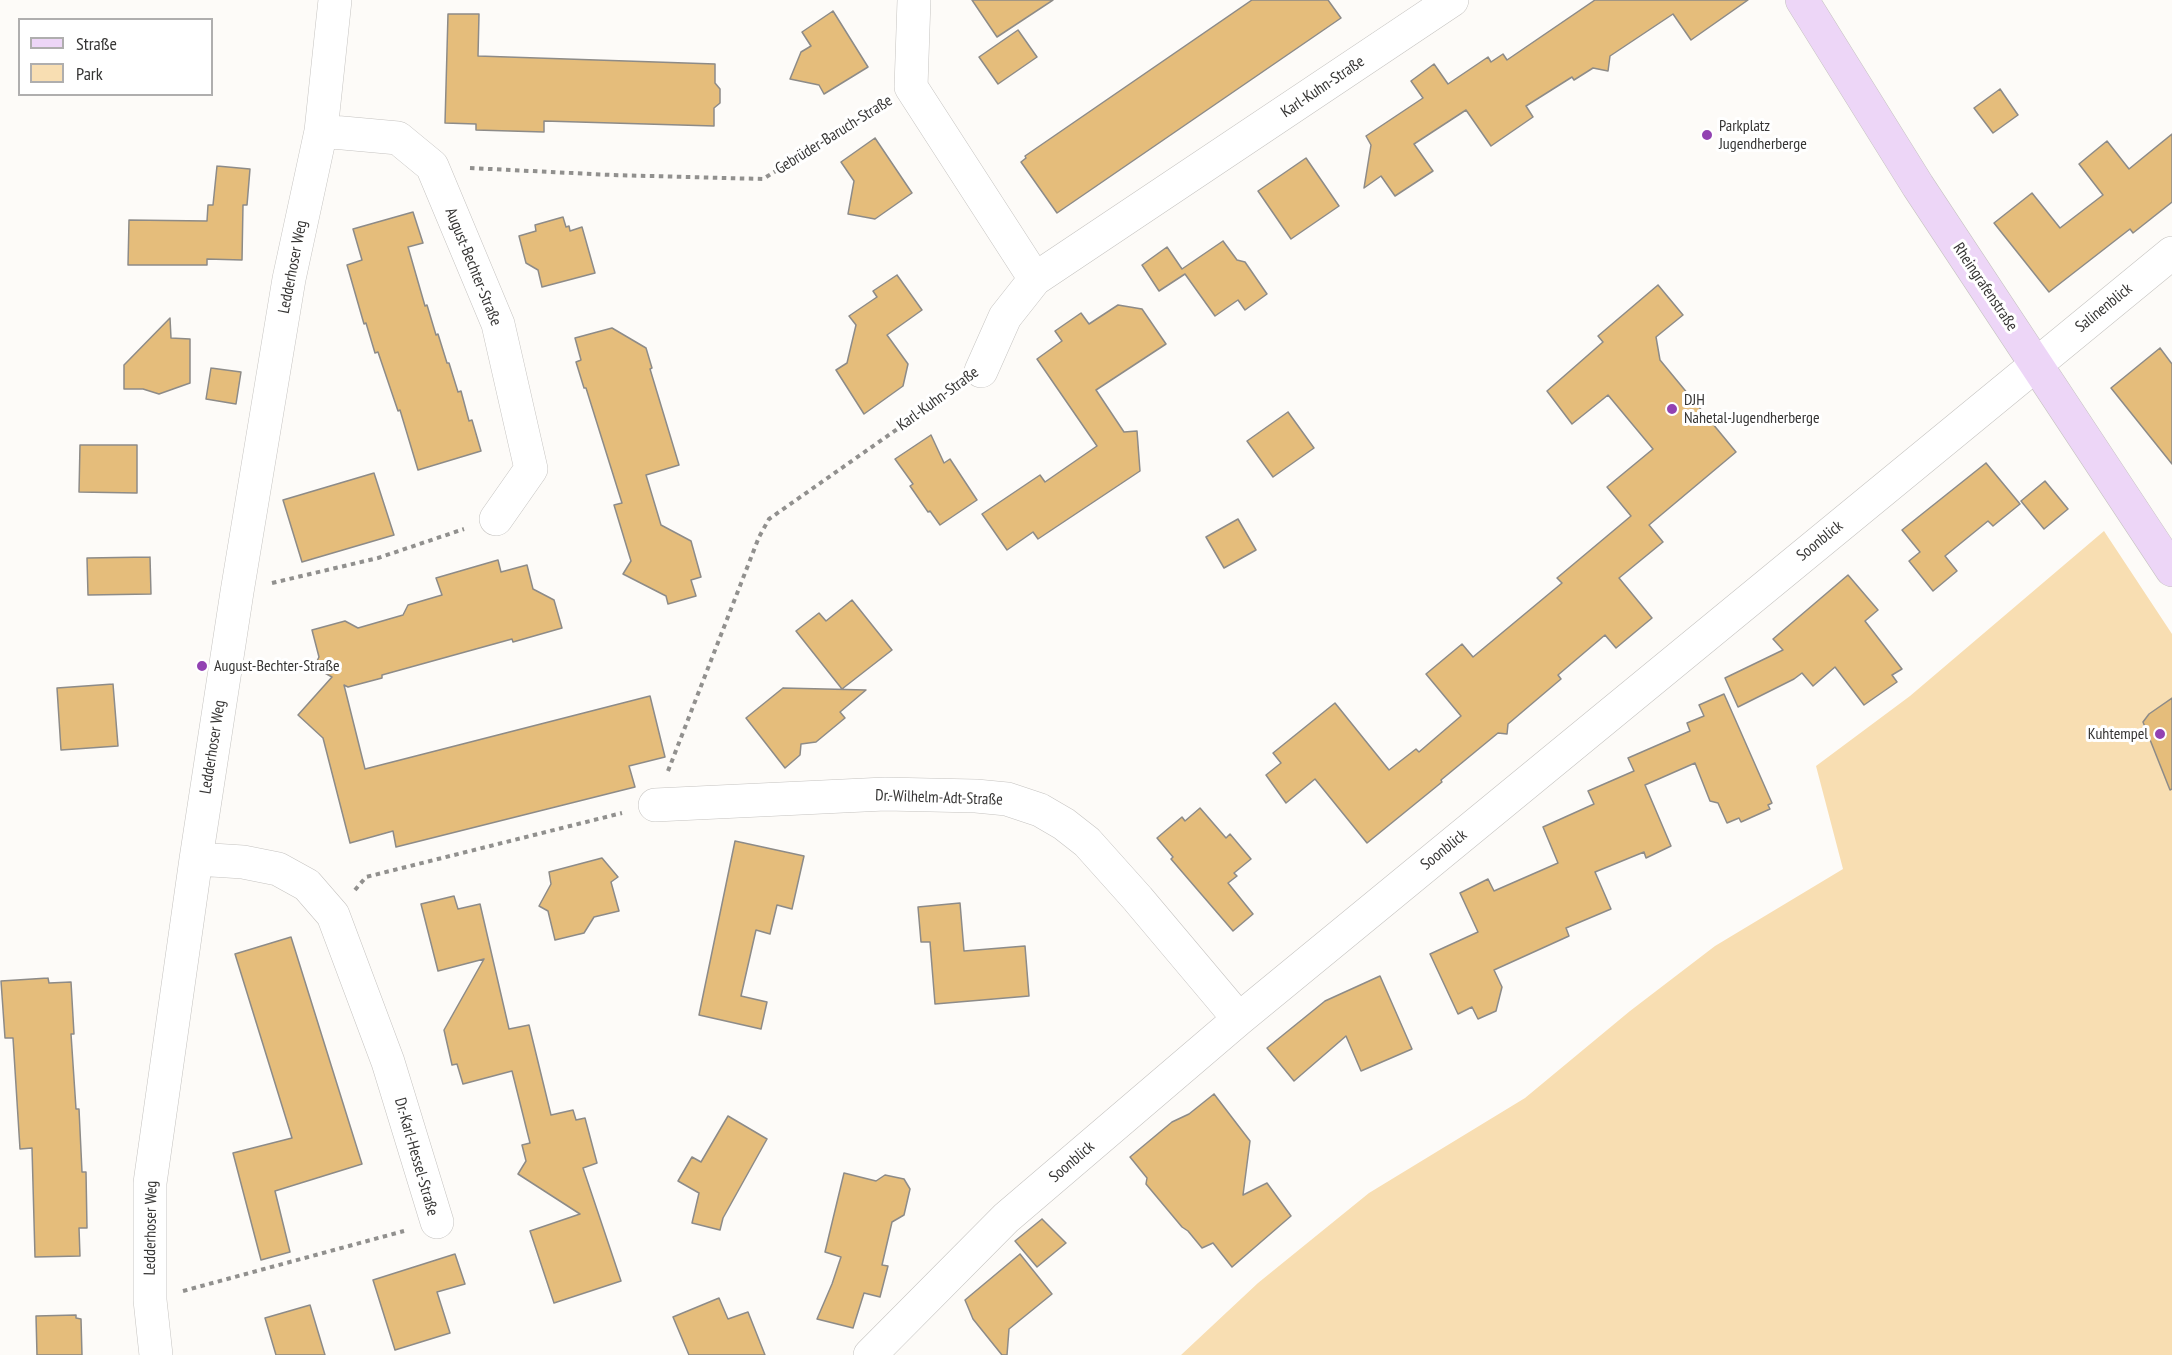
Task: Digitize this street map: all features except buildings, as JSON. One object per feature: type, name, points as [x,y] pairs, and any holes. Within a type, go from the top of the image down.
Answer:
[{"type":"street","name":"Ledderhoser Weg","points":[[156,1355],[150,1300],[150,1183],[237,592],[289,279],[321,131],[335,0]]},
{"type":"street","name":"Gebrüder-Baruch-Straße","points":[[914,0],[911,87],[1035,279]]},
{"type":"street","name":"Karl-Kuhn-Straße","points":[[981,371],[1005,317],[1035,279],[1452,0]]},
{"type":"street","name":"Rheingrafenstraße","points":[[1802,0],[1918,186],[2172,570]]},
{"type":"street","name":"August-Bechter-Straße","points":[[321,131],[398,138],[432,166],[498,324],[531,469],[496,519]]},
{"type":"street","name":"Salinenblick","points":[[2036,364],[2172,253]]},
{"type":"street","name":"Soonblick","points":[[870,1355],[1006,1218],[1239,1019],[2036,364]]},
{"type":"street","name":"Dr.-Wilhelm-Adt-Straße","points":[[655,805],[885,794],[1007,799],[1040,810],[1064,824],[1087,842],[1138,898],[1239,1019]]},
{"type":"street","name":"Dr.-Karl-Hessel-Straße","points":[[196,859],[243,862],[278,869],[307,885],[333,915],[388,1062],[437,1222]]},
{"type":"path","name":"Gebrüder-Baruch-Straße","points":[[432,166],[612,175],[763,179],[911,87]]},
{"type":"path","name":"Karl-Kuhn-Straße","points":[[655,805],[759,537],[769,519],[981,371]]},
{"type":"path","points":[[237,592],[378,558],[496,519]]},
{"type":"path","points":[[333,915],[366,878],[655,805]]},
{"type":"path","name":"Dr.-Karl-Hessel-Straße","points":[[150,1300],[437,1222]]},
{"type":"green space","points":[[2104,531],[2172,634],[2172,1355],[1181,1355],[1258,1283],[1369,1193],[1525,1098],[1630,1011],[1715,946],[1843,869],[1816,766],[1910,696]]},
{"type":"place","name":"Parkplatz Jugendherberge","points":[[1707,135]]},
{"type":"place","name":"DJH Nahetal-Jugendherberge","points":[[1672,409]]},
{"type":"place","name":"August-Bechter-Straße","points":[[202,666]]},
{"type":"place","name":"Kuhtempel","points":[[2160,734]]}]
